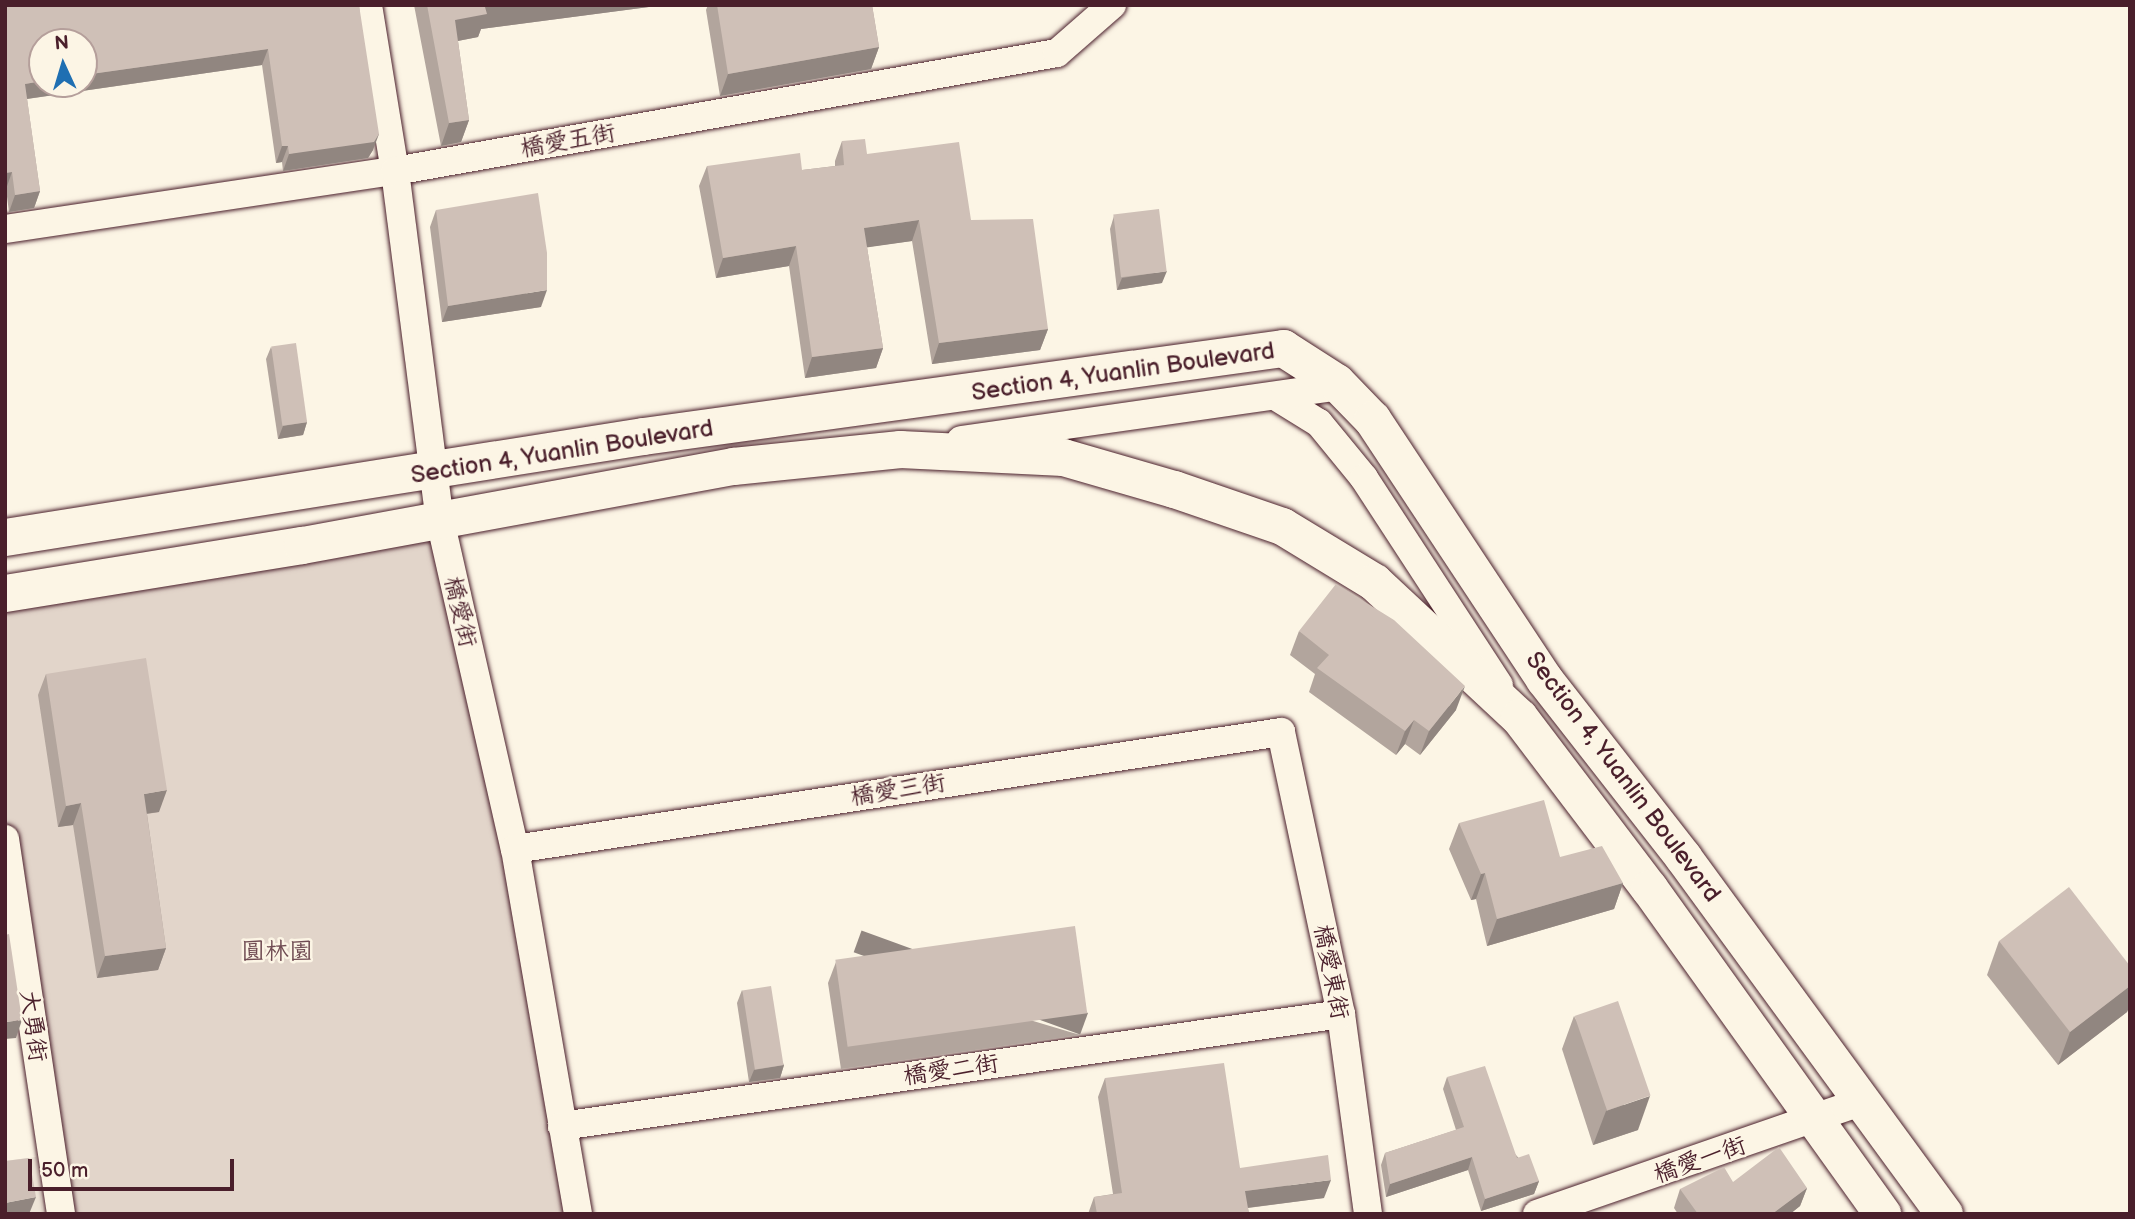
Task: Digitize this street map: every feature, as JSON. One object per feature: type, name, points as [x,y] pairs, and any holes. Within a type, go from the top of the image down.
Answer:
[{"type":"main road","name":"Section 4, Yuanlin Boulevard","points":[[5,537],[436,472],[643,436],[1283,348],[1341,386],[1372,419],[1428,497],[1544,679],[1683,857],[1944,1214]]},
{"type":"main road","name":"Section 4, Yuanlin Boulevard","points":[[5,593],[440,520],[733,466],[900,449],[1063,457],[1282,526],[1374,582],[1519,717],[1817,1120],[1882,1214]]},
{"type":"street","name":"橋愛街","points":[[368,5],[395,171],[436,472],[440,520],[515,849],[578,1214]]},
{"type":"street","name":"橋愛五街","points":[[5,229],[395,171],[1057,53],[1112,5]]},
{"type":"street","points":[[900,449],[1341,386]]},
{"type":"street","points":[[1276,397],[1319,423],[1364,478],[1519,717]]},
{"type":"street","name":"橋愛三街","points":[[515,849],[1281,732]]},
{"type":"street","name":"橋愛東街","points":[[1281,732],[1341,1014],[1368,1214]]},
{"type":"street","name":"大勇街","points":[[5,839],[61,1214]]},
{"type":"street","name":"橋愛二街","points":[[562,1126],[1341,1014]]},
{"type":"street","name":"橋愛一街","points":[[1538,1214],[1586,1207],[1860,1102]]},
{"type":"shaded area","points":[[36,1157],[43,1214],[5,1214],[5,1161]]},
{"type":"green space","name":"圓林園","points":[[440,520],[578,1214],[61,1214],[5,839],[5,593]]},
{"type":"building","points":[[5,5],[359,5],[379,134],[374,142],[289,154],[288,146],[282,146],[268,49],[98,73],[98,28],[28,28],[28,83],[25,84],[40,191],[15,195],[12,172],[5,173]]},
{"type":"building","points":[[427,5],[497,5],[485,7],[487,14],[455,20],[469,120],[449,123]]},
{"type":"building","points":[[717,5],[872,5],[879,47],[728,74]]},
{"type":"building","points":[[865,139],[867,154],[959,142],[971,220],[1033,219],[1048,329],[939,343],[919,220],[864,228],[883,348],[812,357],[796,246],[723,258],[707,166],[800,153],[802,170],[844,165],[842,141]]},
{"type":"building","points":[[538,193],[547,253],[547,290],[448,306],[436,210]]},
{"type":"building","points":[[1159,209],[1167,272],[1121,277],[1113,215]]},
{"type":"building","points":[[296,343],[307,422],[282,426],[271,346]]},
{"type":"building","points":[[1336,584],[1394,620],[1465,686],[1429,731],[1414,720],[1405,731],[1317,668],[1329,655],[1299,631]]},
{"type":"building","points":[[146,658],[167,790],[144,794],[166,948],[105,956],[81,803],[66,806],[46,674]]},
{"type":"building","points":[[1544,800],[1560,857],[1602,846],[1623,883],[1497,919],[1485,873],[1481,874],[1459,823]]},
{"type":"building","points":[[2069,887],[2130,966],[2130,986],[2070,1032],[1999,941]]},
{"type":"building","points":[[1075,926],[1087,1013],[848,1047],[835,960]]},
{"type":"building","points":[[9,934],[22,1020],[5,1022],[5,935]]},
{"type":"building","points":[[771,986],[784,1065],[755,1070],[742,991]]},
{"type":"building","points":[[1618,1001],[1651,1096],[1607,1111],[1575,1016]]},
{"type":"building","points":[[1224,1063],[1240,1168],[1328,1155],[1331,1180],[1245,1191],[1249,1214],[1097,1214],[1094,1197],[1122,1193],[1105,1078]]},
{"type":"building","points":[[1485,1066],[1517,1158],[1529,1154],[1539,1181],[1485,1199],[1472,1157],[1390,1184],[1385,1153],[1464,1127],[1447,1077]]},
{"type":"building","points":[[1779,1147],[1807,1188],[1772,1214],[1698,1214],[1680,1189],[1724,1167],[1733,1182]]},
{"type":"building","points":[[29,1158],[36,1197],[5,1203],[5,1161]]}]
